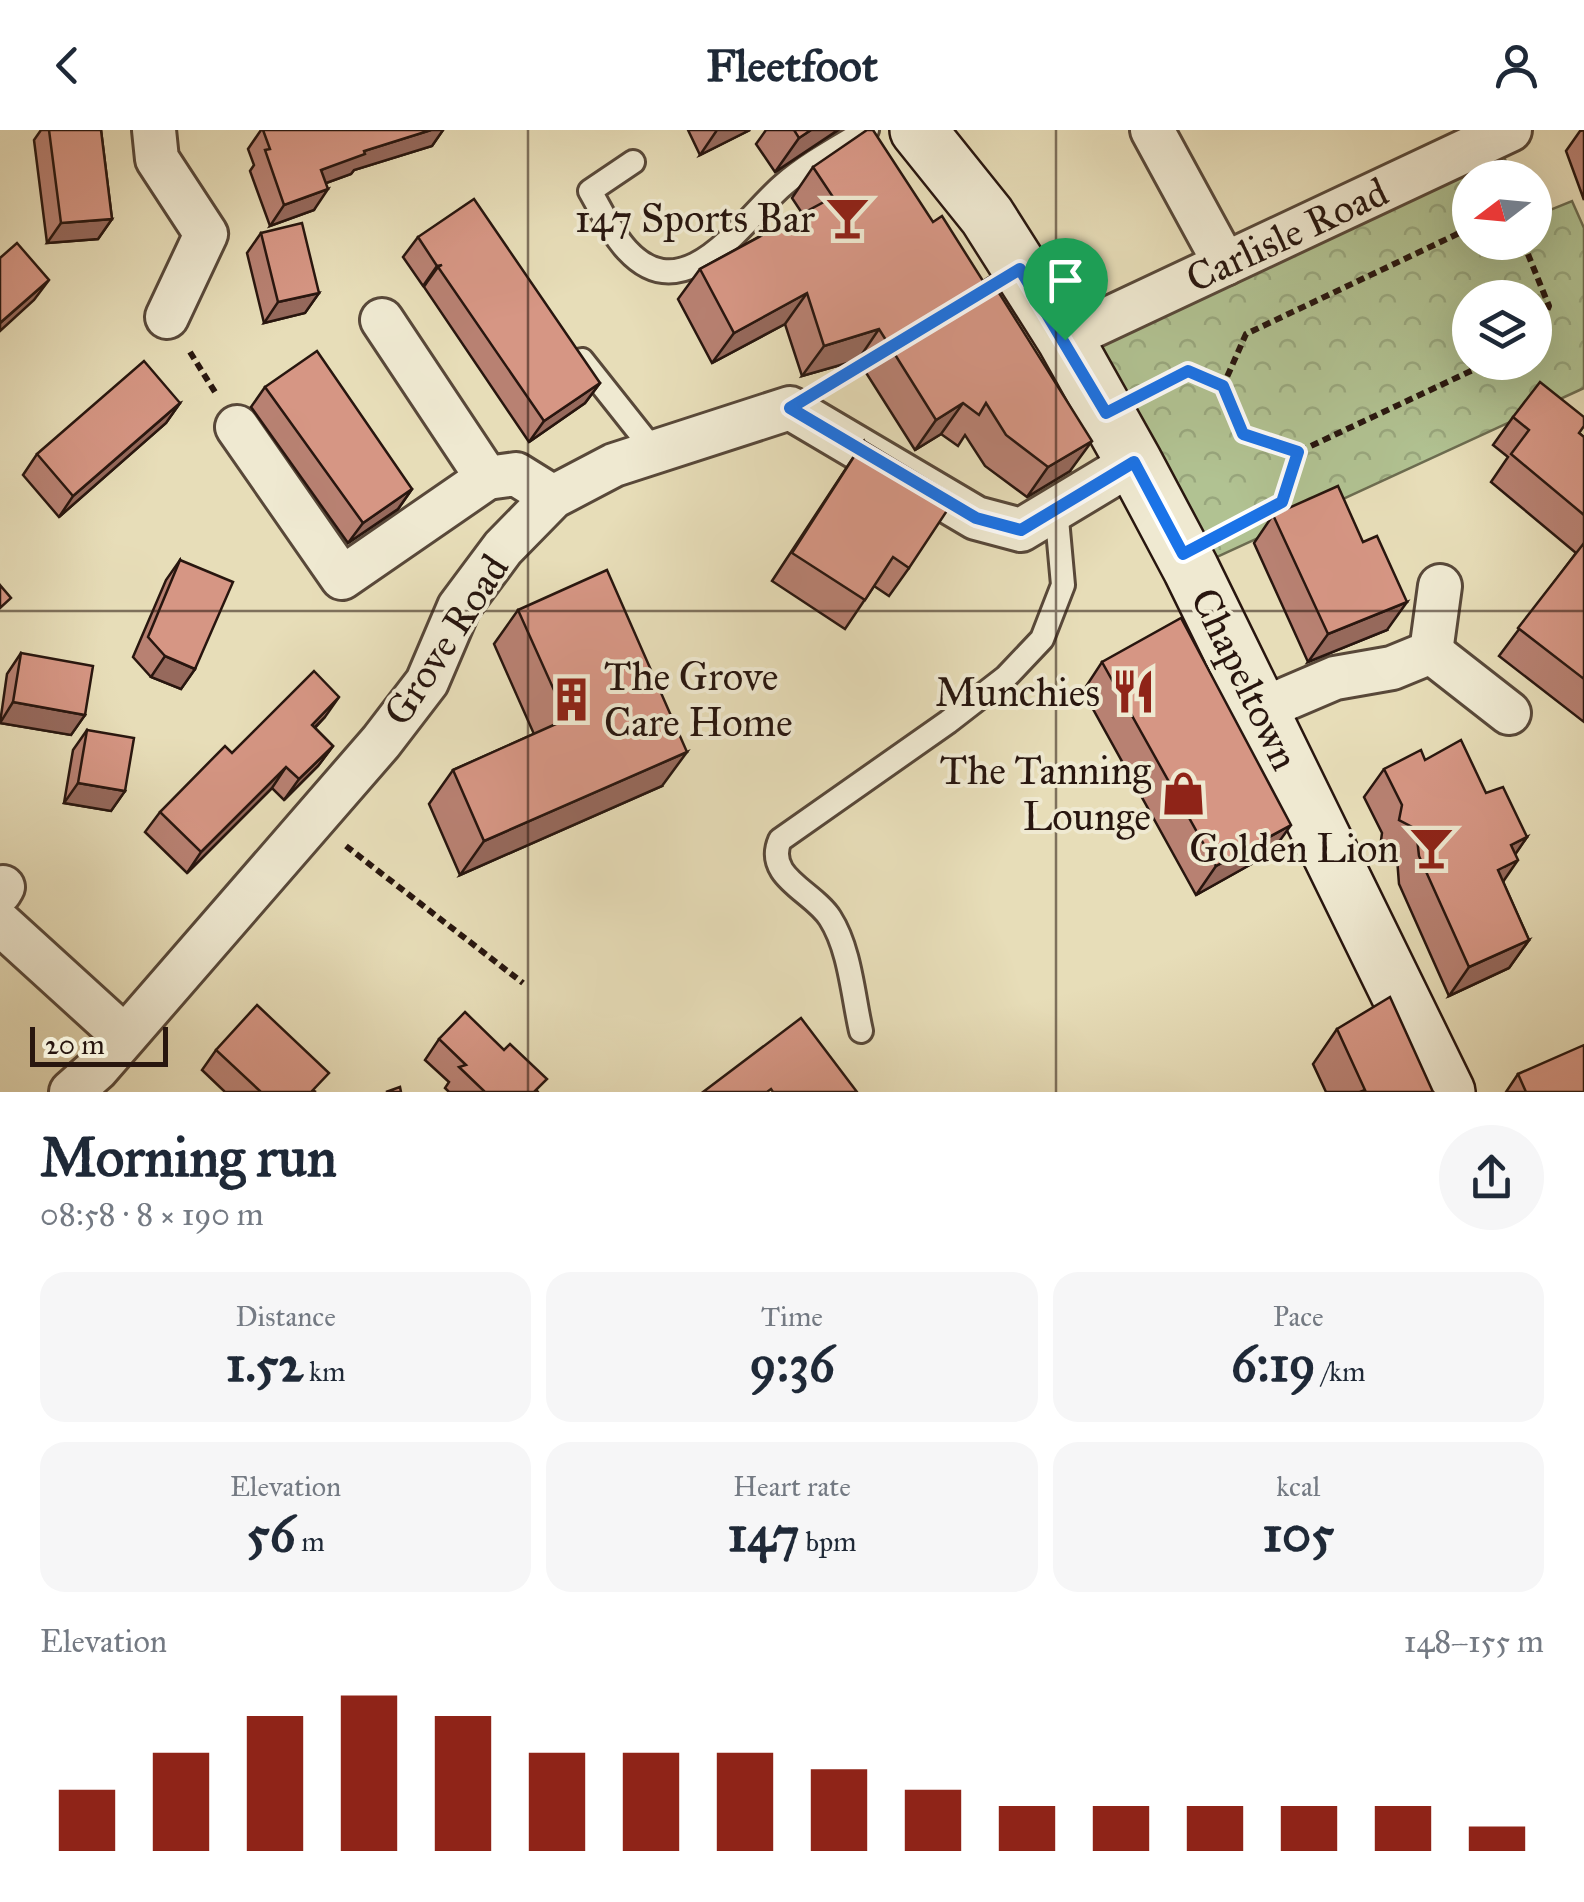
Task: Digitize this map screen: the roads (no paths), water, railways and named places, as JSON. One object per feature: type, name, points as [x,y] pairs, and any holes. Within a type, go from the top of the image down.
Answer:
[{"type":"main road","name":"Chapeltown","points":[[918,130],[987,216],[1065,340],[1134,462],[1447,1092]]},
{"type":"street","points":[[154,130],[157,159],[206,234],[168,317]]},
{"type":"street","points":[[1152,130],[1224,264]]},
{"type":"street","name":"Carlisle Road","points":[[1065,340],[1510,130]]},
{"type":"street","points":[[382,320],[487,478]]},
{"type":"street","name":"Grove Road","points":[[96,1084],[124,1036],[381,742],[427,682],[459,607],[503,548],[552,497],[614,466],[790,408],[976,518],[1021,530],[1056,508]]},
{"type":"street","points":[[237,427],[342,578],[487,478],[516,474],[552,497]]},
{"type":"street","points":[[1056,508],[1134,462]]},
{"type":"street","points":[[1430,652],[1440,586]]},
{"type":"street","points":[[1260,710],[1335,678],[1392,668],[1430,652]]},
{"type":"street","points":[[1430,652],[1510,714]]},
{"type":"street","points":[[1,901],[124,1036]]},
{"type":"lane","points":[[633,162],[590,191],[626,250],[648,268],[676,272],[706,260],[736,236],[783,185],[867,130]]},
{"type":"lane","points":[[568,340],[655,452]]},
{"type":"lane","points":[[861,1031],[840,940],[830,917],[784,876],[775,860],[776,850],[780,840],[1006,678],[1042,639],[1062,585],[1056,508]]},
{"type":"place","name":"147 Sports Bar","points":[[848,218]]},
{"type":"place","name":"Munchies","points":[[1133,692]]},
{"type":"place","name":"The Grove Care Home","points":[[571,699]]},
{"type":"place","name":"The Tanning Lounge","points":[[1184,793]]},
{"type":"place","name":"Golden Lion","points":[[1432,848]]}]
